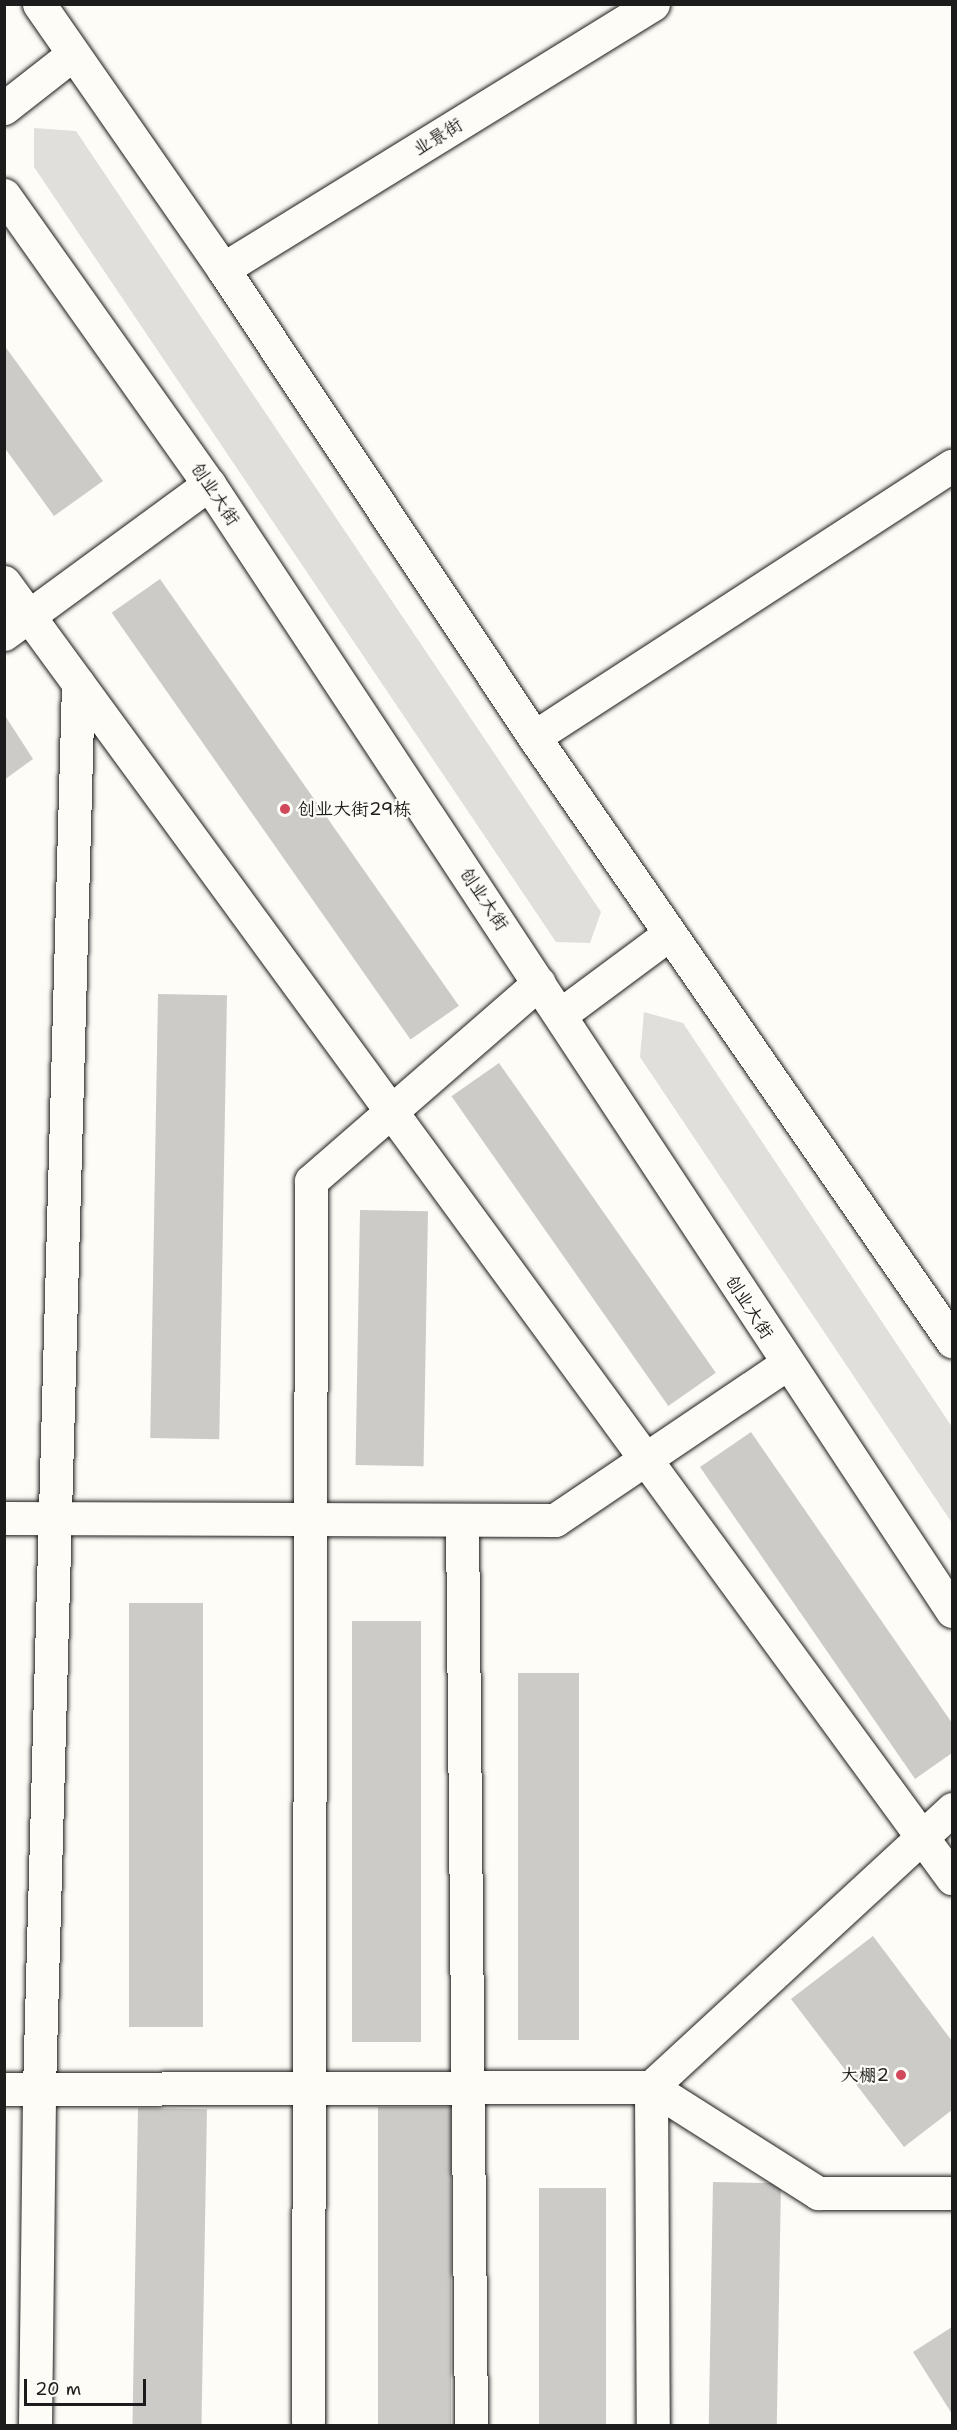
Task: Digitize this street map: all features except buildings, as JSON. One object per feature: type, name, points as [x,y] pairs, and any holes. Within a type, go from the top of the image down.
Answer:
[{"type":"street","points":[[39,4],[222,269],[534,737],[952,1341]]},
{"type":"street","name":"业景街","points":[[222,269],[653,4]]},
{"type":"street","points":[[4,108],[74,54]]},
{"type":"street","name":"创业大街","points":[[4,195],[209,484],[560,1015],[786,1364],[952,1611]]},
{"type":"street","points":[[534,737],[952,466]]},
{"type":"street","points":[[16,625],[209,484]]},
{"type":"street","points":[[4,582],[16,625],[78,684],[647,1458],[952,1878]]},
{"type":"street","points":[[35,2426],[39,2089],[78,684]]},
{"type":"street","points":[[560,1015],[669,934]]},
{"type":"street","points":[[308,2421],[311,1181],[539,983]]},
{"type":"street","points":[[4,1518],[555,1520],[786,1364]]},
{"type":"street","points":[[462,1520],[471,2426]]},
{"type":"street","points":[[653,2426],[651,2087],[952,1809]]},
{"type":"street","points":[[4,2089],[651,2087],[818,2193],[952,2193]]},
{"type":"shaded area","points":[[34,128],[76,131],[601,912],[590,943],[556,942],[34,167]]},
{"type":"shaded area","points":[[644,1012],[683,1023],[952,1427],[952,1523],[640,1057]]},
{"type":"place","name":"创业大街29栋","points":[[285,809]]},
{"type":"place","name":"大棚2","points":[[901,2075]]}]
